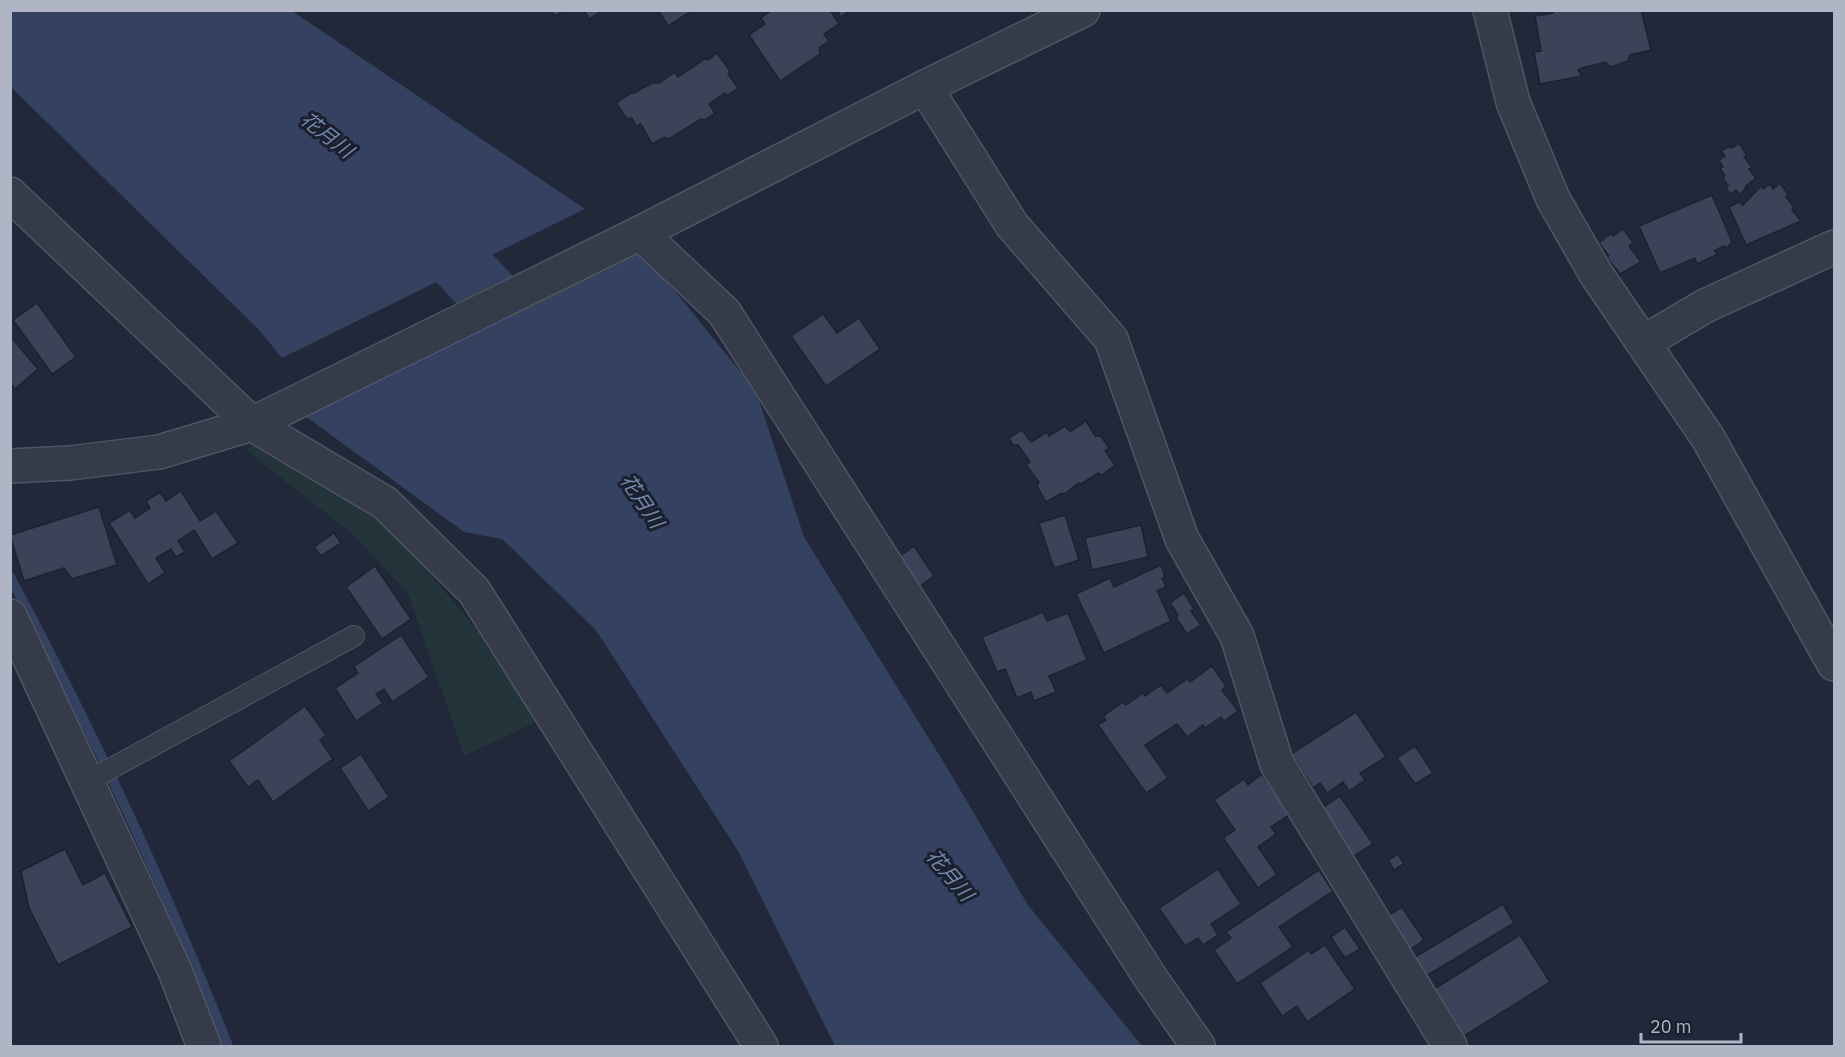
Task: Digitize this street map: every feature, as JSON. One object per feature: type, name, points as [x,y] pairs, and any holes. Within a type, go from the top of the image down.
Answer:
[{"type":"street","points":[[10,466],[70,463],[159,452],[264,418],[640,233],[926,87],[1083,10]]},
{"type":"street","points":[[1490,10],[1513,102],[1553,199],[1596,274],[1708,438],[1834,663]]},
{"type":"street","points":[[926,87],[1012,225],[1111,339],[1182,539],[1237,636],[1277,764],[1450,1047]]},
{"type":"street","points":[[10,194],[264,418],[385,503],[474,591],[761,1047]]},
{"type":"street","points":[[640,233],[724,312],[1150,977],[1198,1047]]},
{"type":"street","points":[[1644,342],[1705,306],[1834,247]]},
{"type":"street","points":[[10,616],[175,971],[204,1047]]},
{"type":"lane","points":[[88,781],[354,636]]},
{"type":"shaded area","points":[[258,440],[385,520],[478,631],[536,722],[464,756],[408,593],[351,533],[247,451]]},
{"type":"water","points":[[11,10],[292,11],[585,209],[282,358],[259,330],[11,87]]},
{"type":"water","points":[[640,248],[756,391],[804,537],[946,766],[1028,905],[1142,1046],[835,1046],[738,851],[596,630],[502,539],[464,532],[301,413]]},
{"type":"building","points":[[552,10],[565,10],[555,16]]},
{"type":"building","points":[[584,10],[604,10],[589,19]]},
{"type":"building","points":[[658,10],[693,10],[668,26]]},
{"type":"building","points":[[772,10],[830,10],[839,24],[824,34],[829,41],[819,48],[820,54],[780,81],[749,35],[765,24],[761,18]]},
{"type":"building","points":[[837,10],[850,10],[841,17]]},
{"type":"building","points":[[1554,10],[1641,10],[1651,50],[1630,55],[1628,61],[1610,67],[1606,62],[1582,68],[1578,70],[1582,76],[1540,84],[1534,52],[1541,51],[1535,16],[1553,13]]},
{"type":"building","points":[[717,53],[730,71],[728,74],[738,88],[727,96],[725,93],[709,104],[715,113],[669,139],[665,137],[652,144],[641,124],[636,126],[632,118],[627,119],[616,103],[652,83],[659,83],[675,72],[678,77]]},
{"type":"building","points":[[1739,143],[1747,155],[1744,157],[1752,167],[1749,169],[1756,178],[1739,195],[1736,190],[1731,194],[1726,189],[1728,186],[1723,178],[1725,176],[1720,168],[1723,167],[1719,160],[1725,156],[1721,151]]},
{"type":"building","points":[[1780,183],[1788,194],[1786,197],[1794,207],[1792,210],[1801,221],[1746,245],[1729,207],[1739,202],[1743,205],[1761,186],[1763,189],[1770,184],[1773,189]]},
{"type":"building","points":[[1712,195],[1732,242],[1727,248],[1723,246],[1714,251],[1718,254],[1697,264],[1695,258],[1660,273],[1639,226]]},
{"type":"building","points":[[1623,229],[1633,242],[1629,246],[1641,262],[1620,274],[1599,243],[1611,233],[1613,236]]},
{"type":"building","points":[[37,303],[76,357],[52,374],[13,320]]},
{"type":"building","points":[[823,314],[837,333],[859,318],[880,349],[826,386],[791,336]]},
{"type":"building","points":[[10,336],[38,369],[15,389],[10,383]]},
{"type":"building","points":[[1086,421],[1095,436],[1101,436],[1109,448],[1105,451],[1115,465],[1102,475],[1098,473],[1081,484],[1078,483],[1066,493],[1046,502],[1037,486],[1039,482],[1026,465],[1030,462],[1018,445],[1013,445],[1009,438],[1022,430],[1031,442],[1047,432],[1049,436],[1065,426],[1070,432]]},
{"type":"building","points":[[181,491],[200,521],[216,511],[238,543],[212,559],[194,530],[178,541],[185,552],[176,557],[171,549],[156,558],[165,573],[148,584],[109,523],[130,510],[135,518],[150,508],[146,501],[160,492],[166,501]]},
{"type":"building","points":[[99,507],[117,565],[72,579],[64,568],[24,581],[10,535]]},
{"type":"building","points":[[1065,515],[1079,560],[1054,568],[1039,523]]},
{"type":"building","points":[[1141,525],[1148,557],[1092,570],[1085,538]]},
{"type":"building","points":[[334,533],[341,543],[321,556],[314,547]]},
{"type":"building","points":[[914,546],[934,576],[919,587],[899,557]]},
{"type":"building","points":[[1161,565],[1165,577],[1162,578],[1166,587],[1157,591],[1171,621],[1104,653],[1076,594],[1110,578],[1114,587]]},
{"type":"building","points":[[375,566],[411,619],[382,639],[346,587]]},
{"type":"building","points":[[1184,593],[1194,609],[1191,611],[1201,625],[1187,634],[1176,618],[1178,615],[1170,603]]},
{"type":"building","points":[[1043,612],[1047,621],[1068,613],[1087,660],[1049,676],[1056,692],[1034,701],[1031,692],[1017,698],[1005,669],[997,672],[982,637]]},
{"type":"building","points":[[401,635],[429,677],[392,702],[384,689],[376,694],[383,703],[356,721],[335,688],[358,673],[354,666]]},
{"type":"building","points":[[1212,666],[1226,686],[1222,690],[1238,711],[1224,721],[1221,717],[1205,728],[1203,725],[1187,737],[1177,724],[1145,745],[1168,778],[1146,793],[1098,725],[1106,720],[1103,716],[1123,702],[1126,705],[1143,693],[1145,696],[1161,685],[1167,693],[1187,679],[1190,682]]},
{"type":"building","points":[[305,706],[326,735],[320,740],[333,759],[273,802],[258,780],[248,787],[229,761]]},
{"type":"building","points":[[1356,712],[1386,757],[1360,773],[1365,780],[1349,791],[1343,782],[1327,793],[1320,783],[1313,788],[1291,754]]},
{"type":"building","points":[[1415,746],[1433,773],[1415,784],[1397,758]]},
{"type":"building","points":[[361,754],[389,797],[368,811],[340,768]]},
{"type":"building","points":[[1262,774],[1290,814],[1271,827],[1276,834],[1258,847],[1277,874],[1258,888],[1223,838],[1235,830],[1214,800],[1244,779],[1248,785]]},
{"type":"building","points":[[1340,796],[1373,844],[1351,858],[1319,810]]},
{"type":"building","points":[[65,849],[83,885],[105,873],[132,927],[58,965],[29,908],[21,871]]},
{"type":"building","points":[[1398,854],[1404,864],[1394,870],[1388,860]]},
{"type":"building","points":[[1218,869],[1241,904],[1211,924],[1218,935],[1203,945],[1198,938],[1185,946],[1159,908]]},
{"type":"building","points":[[1319,870],[1333,891],[1279,927],[1293,947],[1237,984],[1214,950],[1231,938],[1226,932]]},
{"type":"building","points":[[1503,904],[1514,923],[1418,981],[1407,962]]},
{"type":"building","points":[[1402,907],[1424,940],[1402,955],[1382,919]]},
{"type":"building","points":[[1345,927],[1360,949],[1345,958],[1331,937]]},
{"type":"building","points":[[1520,935],[1550,982],[1464,1036],[1434,989]]},
{"type":"building","points":[[1325,945],[1355,989],[1307,1022],[1297,1006],[1282,1016],[1260,983],[1309,950],[1311,954]]},
{"type":"waterway","name":"花月川","points":[[408,208],[541,350]]},
{"type":"waterway","points":[[10,577],[70,692],[126,808],[179,927],[228,1046]]}]
